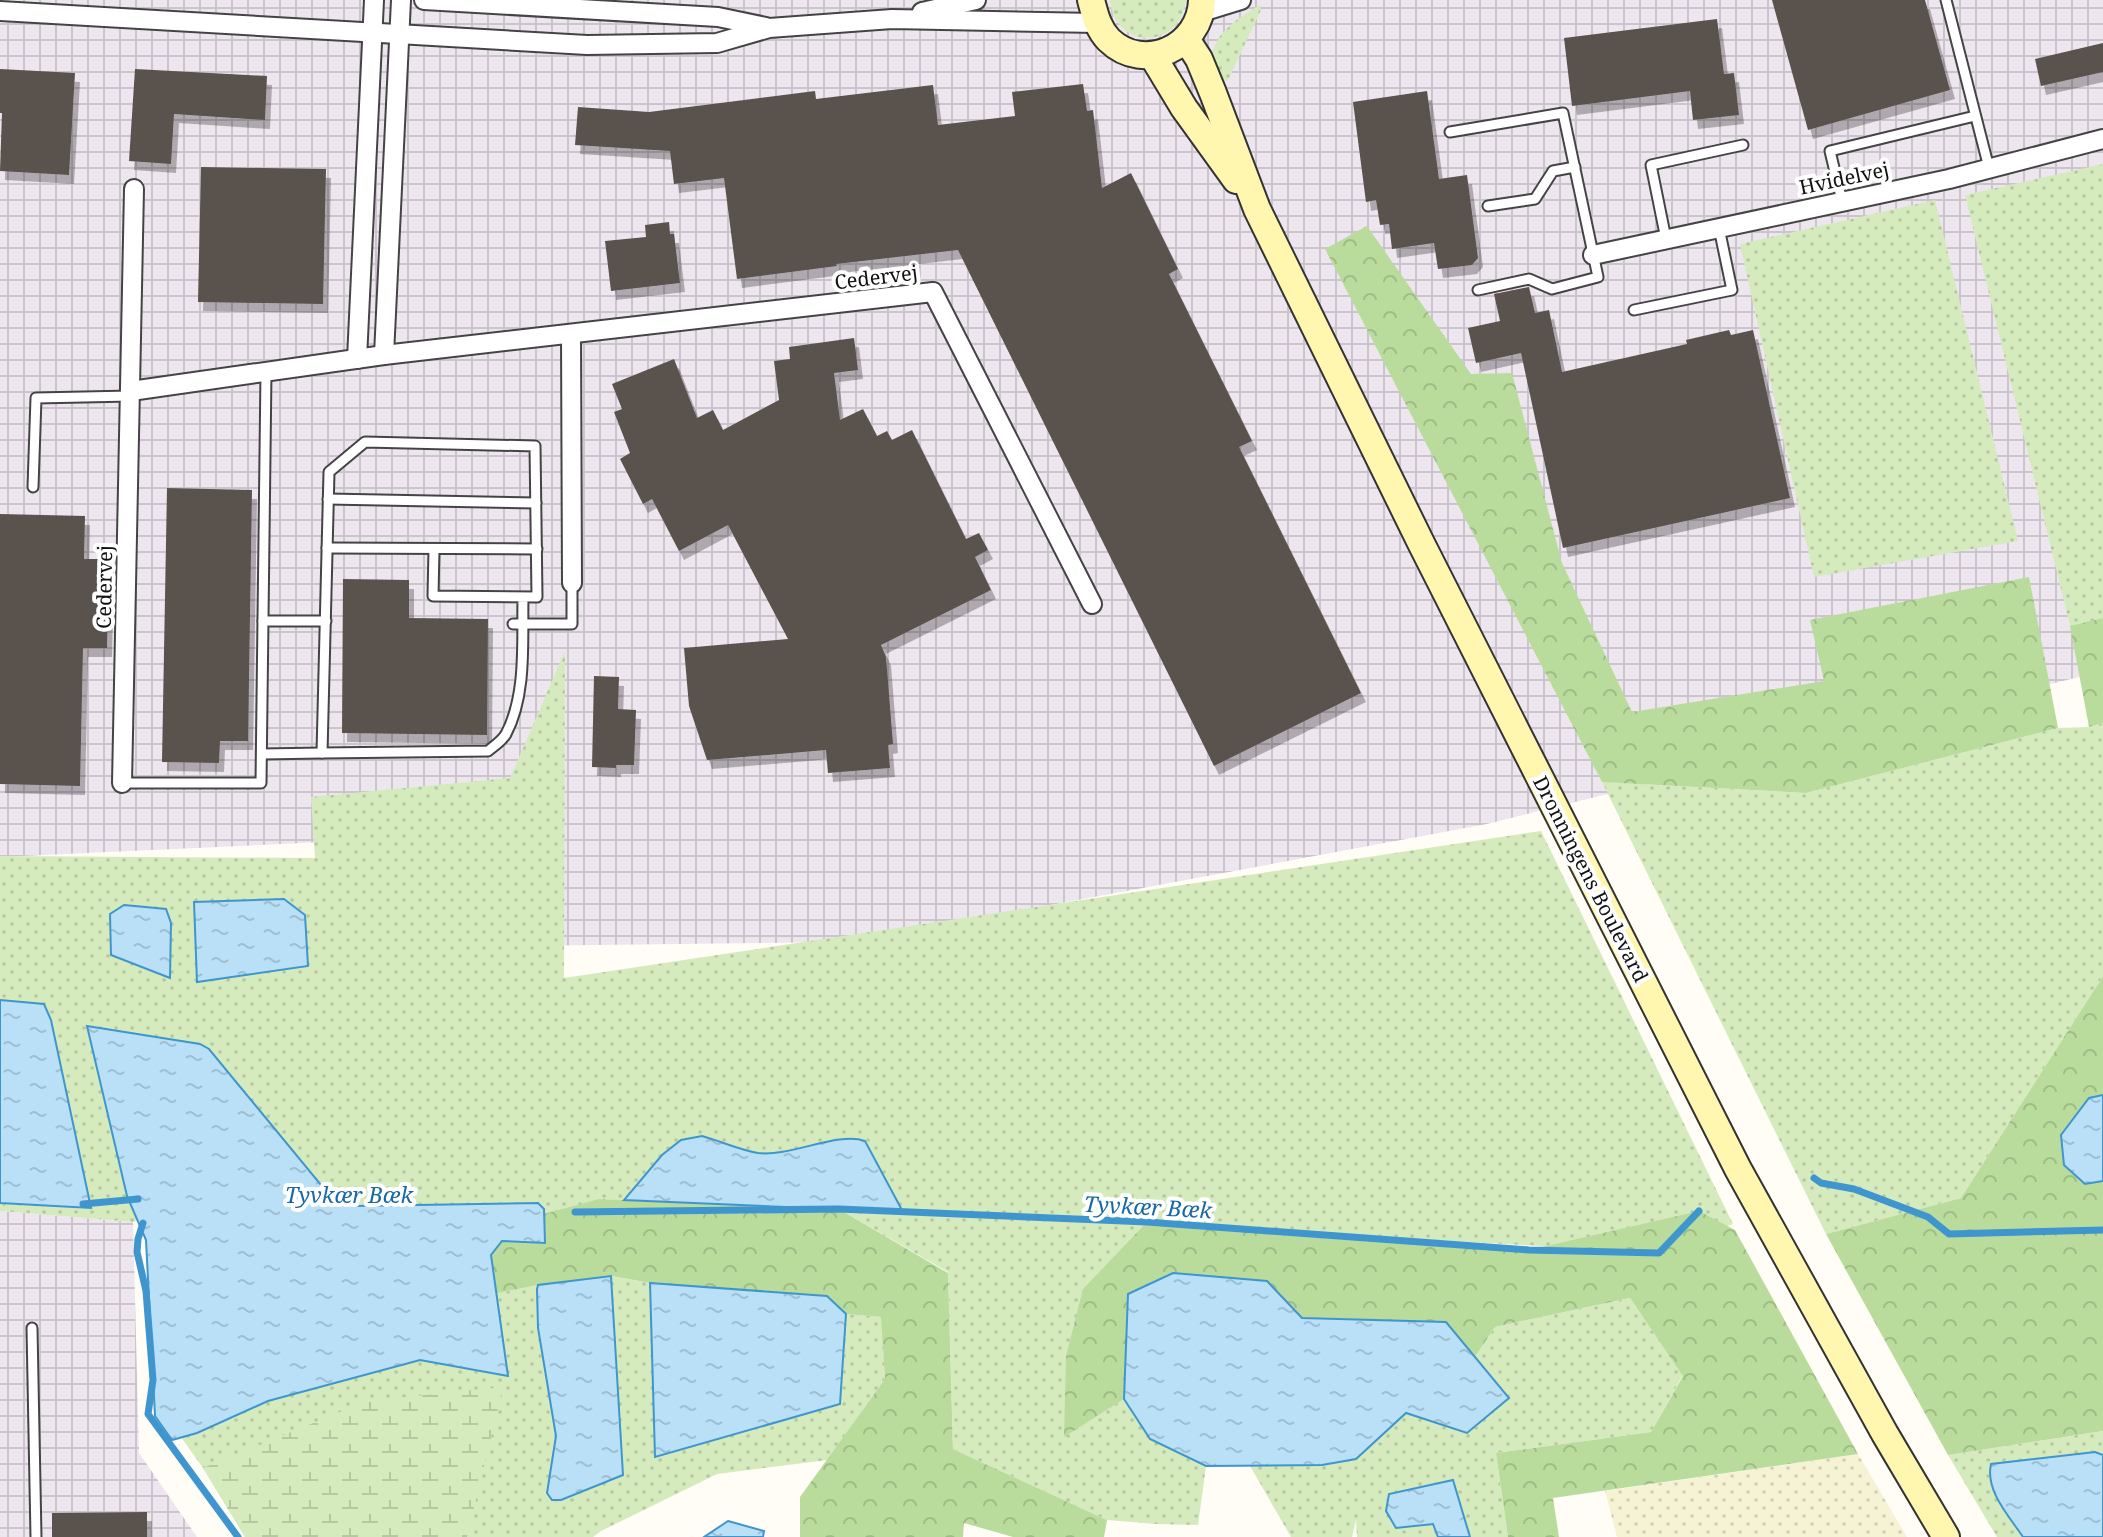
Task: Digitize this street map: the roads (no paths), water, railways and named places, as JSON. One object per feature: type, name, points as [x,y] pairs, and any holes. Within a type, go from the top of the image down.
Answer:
[{"type":"main road","points":[[1094,12],[1110,41],[1130,52],[1152,55],[1171,50],[1186,39],[1196,26],[1202,6]]},
{"type":"main road","name":"Dronningens Boulevard","points":[[1186,39],[1199,59],[1257,209],[1428,556],[1738,1169],[1885,1434],[1946,1537]]},
{"type":"main road","name":"Dronningens Boulevard","points":[[1152,55],[1184,108],[1257,209]]},
{"type":"street","points":[[357,359],[374,0]]},
{"type":"street","points":[[384,355],[401,0]]},
{"type":"street","points":[[424,0],[718,17],[769,28]]},
{"type":"street","points":[[892,19],[976,0]]},
{"type":"street","points":[[1202,6],[1241,0]]},
{"type":"street","points":[[0,11],[587,45],[717,43],[769,28],[892,19],[1094,12]]},
{"type":"street","name":"Hvidelvej","points":[[1593,255],[1989,168],[2103,139]]},
{"type":"street","name":"Cedervej","points":[[122,783],[134,189]]},
{"type":"street","name":"Cedervej","points":[[131,393],[384,355],[933,292],[1092,604]]},
{"type":"street","points":[[571,334],[572,583]]},
{"type":"lane","points":[[1946,0],[1989,168]]},
{"type":"lane","points":[[1450,132],[1563,113],[1598,277],[1552,289],[1529,279],[1478,290]]},
{"type":"lane","points":[[1842,201],[1830,151],[1975,116]]},
{"type":"lane","points":[[1666,239],[1651,165],[1743,145]]},
{"type":"lane","points":[[1488,206],[1535,199],[1553,171],[1575,167]]},
{"type":"lane","points":[[1634,310],[1732,290],[1719,228]]},
{"type":"lane","points":[[122,783],[261,783],[266,372]]},
{"type":"lane","points":[[33,487],[36,398],[131,393]]},
{"type":"lane","points":[[322,753],[329,472],[365,442],[535,446],[537,597],[433,596],[434,549]]},
{"type":"lane","points":[[328,499],[536,503]]},
{"type":"lane","points":[[327,548],[537,549]]},
{"type":"lane","points":[[518,624],[572,624],[572,583]]},
{"type":"lane","points":[[262,754],[488,751],[505,737],[514,714],[520,686],[518,624],[523,597]]},
{"type":"lane","points":[[263,621],[326,621]]},
{"type":"lane","points":[[32,1328],[36,1537]]},
{"type":"water","points":[[284,899],[305,915],[308,966],[197,982],[194,902]]},
{"type":"water","points":[[124,905],[166,909],[171,923],[170,978],[111,955],[110,914]]},
{"type":"water","points":[[0,1000],[44,1004],[51,1020],[91,1208],[0,1203]]},
{"type":"water","points":[[87,1026],[200,1044],[209,1049],[330,1196],[354,1206],[538,1203],[544,1209],[545,1243],[502,1241],[491,1255],[508,1376],[420,1360],[268,1401],[197,1433],[172,1440],[155,1416],[146,1240],[127,1196]]},
{"type":"water","points":[[2103,1095],[2103,1181],[2085,1184],[2064,1165],[2061,1135],[2089,1098]]},
{"type":"water","points":[[702,1136],[758,1153],[785,1151],[842,1139],[865,1141],[903,1212],[624,1200],[662,1155],[681,1140]]},
{"type":"water","points":[[1173,1273],[1267,1281],[1302,1318],[1446,1322],[1509,1398],[1467,1433],[1406,1413],[1356,1459],[1322,1465],[1206,1466],[1150,1439],[1124,1399],[1128,1294]]},
{"type":"water","points":[[611,1276],[623,1475],[561,1500],[552,1500],[547,1493],[556,1436],[538,1328],[538,1285]]},
{"type":"water","points":[[650,1283],[827,1296],[846,1314],[840,1404],[655,1457]]},
{"type":"water","points":[[2095,1452],[2103,1455],[2103,1537],[2023,1537],[1995,1493],[1991,1464]]},
{"type":"water","points":[[1453,1480],[1470,1537],[1438,1537],[1433,1524],[1396,1528],[1386,1511],[1389,1494]]},
{"type":"water","points":[[728,1521],[764,1531],[763,1537],[704,1537]]},
{"type":"waterway","name":"Tyvkær Bæk","points":[[1814,1178],[1821,1183],[1854,1189],[1928,1217],[1949,1234],[2103,1230]]},
{"type":"waterway","name":"Tyvkær Bæk","points":[[83,1204],[138,1199]]},
{"type":"waterway","name":"Tyvkær Bæk","points":[[575,1212],[839,1209],[1147,1222],[1529,1250],[1659,1253],[1699,1211]]},
{"type":"waterway","points":[[143,1223],[137,1252],[146,1291],[153,1380],[148,1414],[238,1537]]}]
